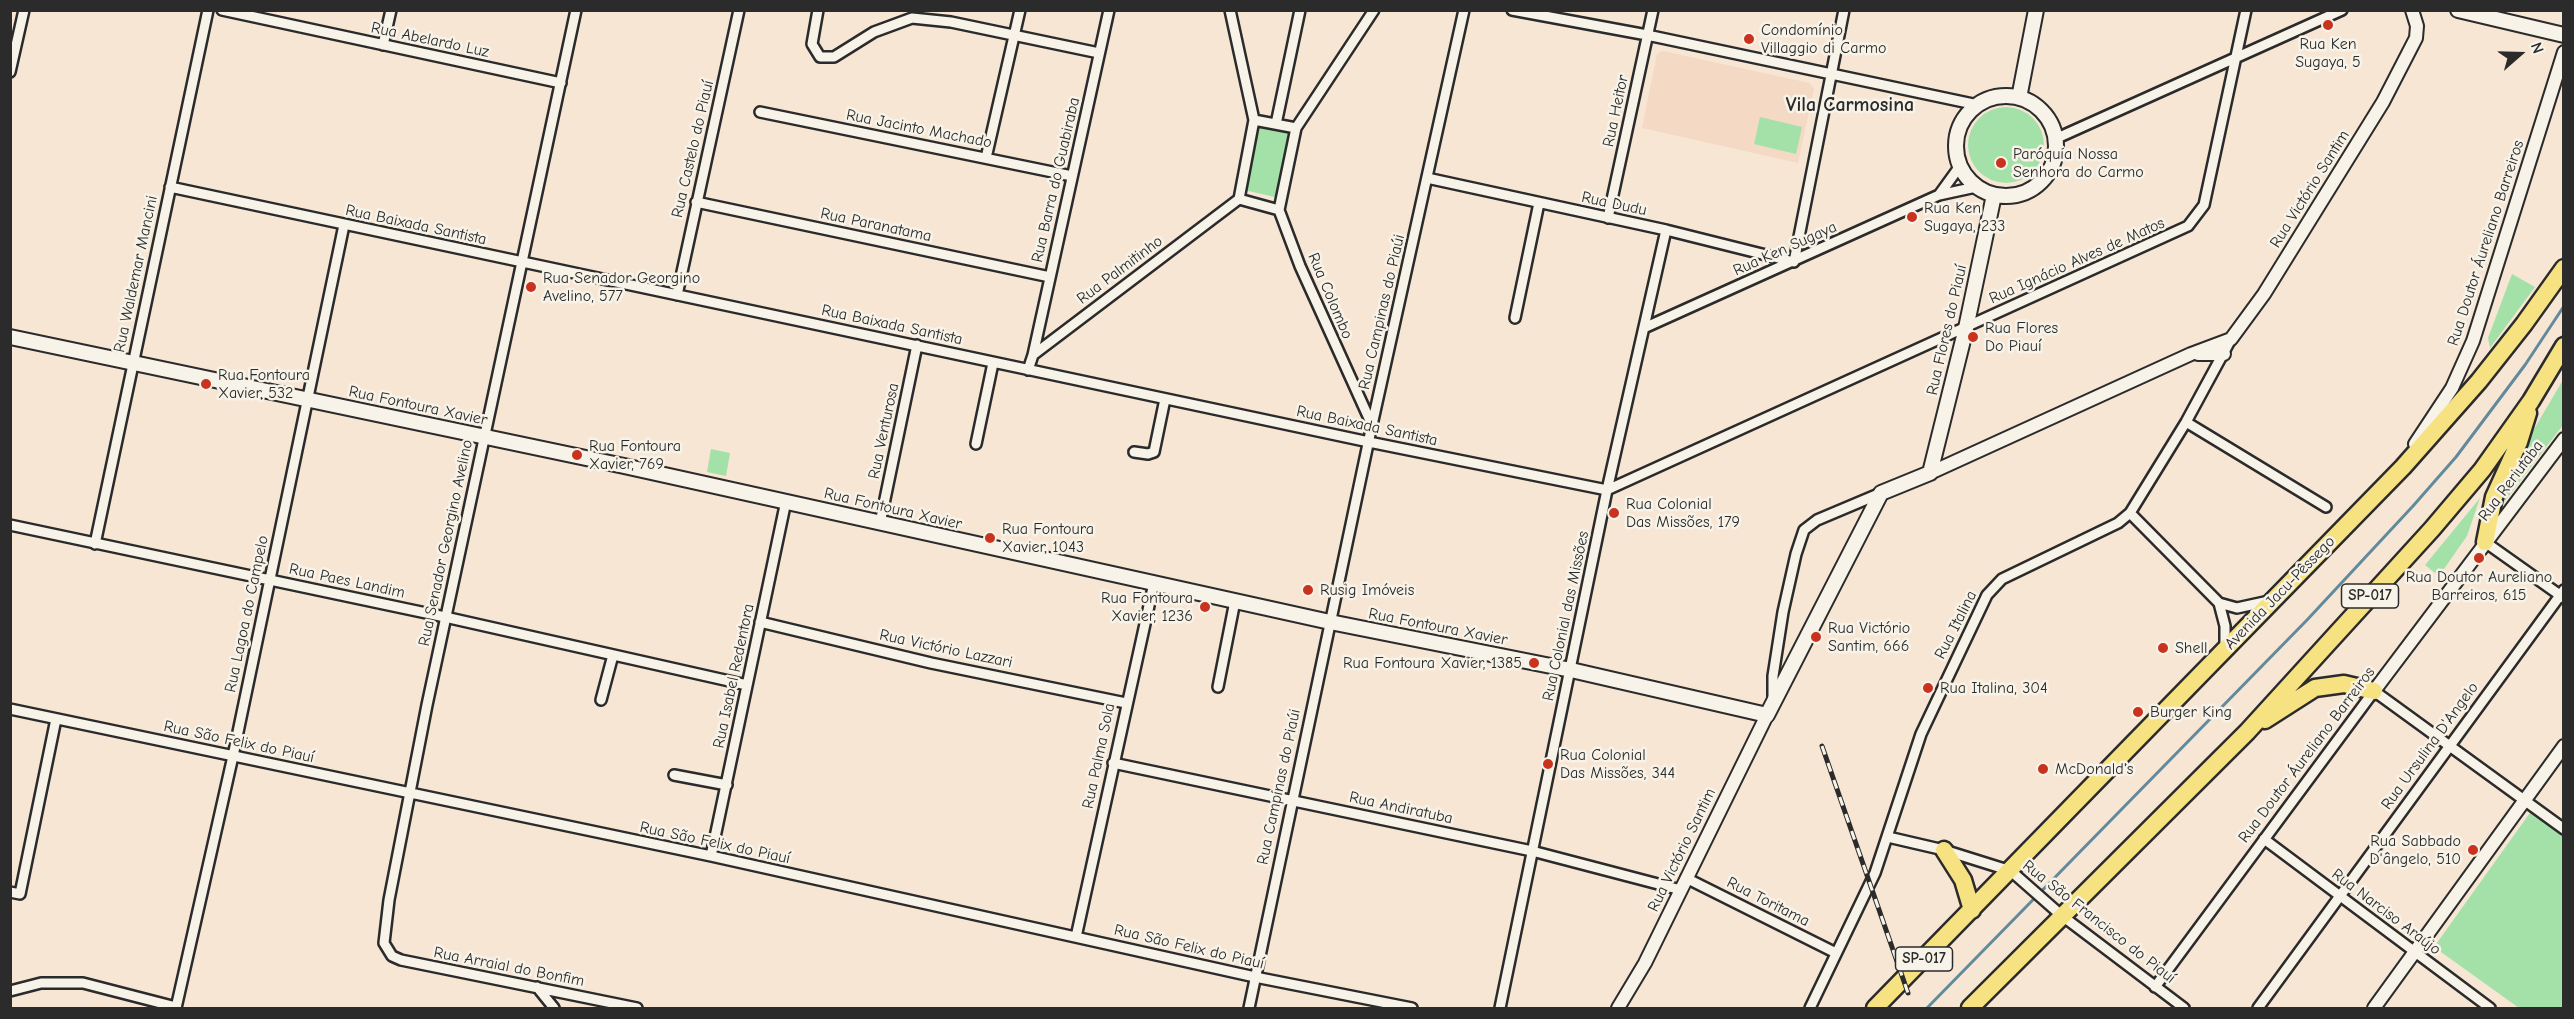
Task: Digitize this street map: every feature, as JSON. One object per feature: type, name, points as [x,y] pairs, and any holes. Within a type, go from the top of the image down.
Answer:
[{"type":"highway","name":"Avenida Jacu-Pêssego","points":[[1875,1008],[1972,910],[2016,875],[2225,650],[2403,467],[2502,353],[2564,268]]},
{"type":"highway","name":"SP-017","points":[[1970,1008],[2056,911],[2247,732],[2432,529],[2482,470],[2531,401],[2564,346]]},
{"type":"highway","points":[[2485,542],[2494,496],[2519,442],[2531,401]]},
{"type":"highway","points":[[2247,732],[2315,688],[2344,684],[2374,691]]},
{"type":"highway","points":[[1944,850],[1963,880],[1972,910]]},
{"type":"main road","points":[[2019,98],[2036,10]]},
{"type":"main road","points":[[2458,10],[2564,35]]},
{"type":"main road","points":[[1998,97],[2019,98],[2032,104],[2043,113],[2051,125],[2055,139],[2055,154],[2051,169],[2030,191],[2015,196],[1994,195],[1976,187],[1960,166],[1956,149],[1958,132],[1966,117],[1978,105],[1998,97]]},
{"type":"main road","name":"Rua Flores do Piauí","points":[[1930,473],[1966,328],[1994,195]]},
{"type":"main road","name":"Rua Fontoura Xavier","points":[[10,337],[786,501],[1330,622],[1770,709]]},
{"type":"main road","name":"Rua Victório Santim","points":[[1770,709],[1881,493],[1930,473]]},
{"type":"street","points":[[10,72],[24,10]]},
{"type":"street","name":"Rua Waldemar Mancini","points":[[95,544],[208,10]]},
{"type":"street","name":"Rua Abelardo Luz","points":[[222,10],[561,83]]},
{"type":"street","points":[[383,45],[391,10]]},
{"type":"street","name":"Rua Senador Georgino Avelino","points":[[384,943],[389,900],[446,616],[576,10]]},
{"type":"street","name":"Rua Castelo do Piauí","points":[[677,295],[739,10]]},
{"type":"street","points":[[818,10],[812,44],[820,57],[834,57],[874,32],[912,18],[939,20],[1100,52]]},
{"type":"street","points":[[986,158],[1020,10]]},
{"type":"street","name":"Rua Barra do Guabiraba","points":[[1033,355],[1108,10]]},
{"type":"street","points":[[1230,10],[1254,120],[1239,199],[1279,210],[1296,128],[1374,10]]},
{"type":"street","points":[[1276,124],[1300,10]]},
{"type":"street","name":"Rua Campinas do Piaúi","points":[[1249,1008],[1372,425],[1464,10]]},
{"type":"street","points":[[1512,10],[1647,35],[1978,105]]},
{"type":"street","name":"Rua Heitor","points":[[1608,218],[1653,10]]},
{"type":"street","points":[[1794,262],[1844,10]]},
{"type":"street","name":"Rua Ignácio Alves de Matos","points":[[1607,490],[2180,231],[2197,218],[2204,205],[2246,10]]},
{"type":"street","points":[[2055,139],[2342,10]]},
{"type":"street","name":"Rua Victório Santim","points":[[1930,473],[2191,354],[2231,339],[2264,294],[2383,102],[2416,38],[2417,26],[2412,10]]},
{"type":"street","name":"Rua Doutor Áureliano Barreiros","points":[[2403,467],[2411,449],[2452,388],[2474,341],[2563,54]]},
{"type":"street","name":"Rua Jacinto Machado","points":[[760,112],[1072,176]]},
{"type":"street","points":[[1254,120],[1296,128]]},
{"type":"street","name":"Rua Ken Sugaya","points":[[1939,195],[1960,166]]},
{"type":"street","name":"Rua Dudu","points":[[1427,178],[1666,230],[1794,262]]},
{"type":"street","name":"Rua Baixada Santista","points":[[170,187],[993,363],[1607,490]]},
{"type":"street","name":"Rua Ken Sugaya","points":[[1644,328],[1939,195],[1976,187]]},
{"type":"street","name":"Rua Palmitinho","points":[[1033,355],[1239,199]]},
{"type":"street","name":"Rua Paranatama","points":[[696,202],[1050,277]]},
{"type":"street","points":[[1515,318],[1539,202]]},
{"type":"street","name":"Rua Colombo","points":[[1279,210],[1300,266],[1372,425]]},
{"type":"street","name":"Rua Lagoa do Campelo","points":[[176,1008],[270,581],[344,225]]},
{"type":"street","name":"Rua Colonial das Missões","points":[[1500,1008],[1607,490],[1666,230]]},
{"type":"street","name":"Rua Italina","points":[[1810,1008],[1875,873],[1921,734],[1956,655],[1994,586],[2118,523],[2130,513],[2186,422],[2231,339]]},
{"type":"street","name":"Rua Venturosa","points":[[880,523],[917,345]]},
{"type":"street","name":"Rua Victório Santim","points":[[2191,354],[2224,354]]},
{"type":"street","points":[[1028,370],[1033,355]]},
{"type":"street","points":[[976,444],[993,363]]},
{"type":"street","points":[[1134,452],[1148,454],[1155,452],[1165,399]]},
{"type":"street","points":[[2186,422],[2326,507]]},
{"type":"street","name":"Rua Reriutaba","points":[[2485,542],[2564,439]]},
{"type":"street","name":"Rua Victório Santim","points":[[1618,1008],[1645,963],[1770,709],[1783,612],[1804,530],[1817,520],[1881,493]]},
{"type":"street","name":"Rua Isabel Redentora","points":[[711,856],[786,501]]},
{"type":"street","points":[[2130,513],[2219,603],[2232,608],[2244,608],[2273,600]]},
{"type":"street","name":"Rua Paes Landim","points":[[10,525],[446,616],[747,686]]},
{"type":"street","points":[[2485,542],[2562,594]]},
{"type":"street","name":"Rua Doutor Áureliano Barreiros","points":[[2156,987],[2166,970],[2485,542]]},
{"type":"street","name":"Rua Palma Sola","points":[[1076,937],[1154,583]]},
{"type":"street","name":"Rua Ursulina D'Angelo","points":[[2258,1008],[2562,594]]},
{"type":"street","points":[[1218,687],[1235,601]]},
{"type":"street","points":[[2219,603],[2224,626],[2225,650]]},
{"type":"street","name":"Rua Victório Lazzari","points":[[760,622],[932,663],[1126,703]]},
{"type":"street","points":[[601,700],[613,655]]},
{"type":"street","points":[[2374,691],[2564,829]]},
{"type":"street","name":"Rua São Felix do Piauí","points":[[10,709],[711,856],[1255,977],[1412,1008]]},
{"type":"street","points":[[15,893],[56,719]]},
{"type":"street","points":[[2374,1008],[2564,746]]},
{"type":"street","name":"Rua Andiratuba","points":[[1113,763],[1532,851],[1681,890]]},
{"type":"street","points":[[674,775],[727,785]]},
{"type":"street","name":"Rua São Francisco do Piauí","points":[[1888,837],[1944,850],[2016,875],[2056,911],[2184,1008]]},
{"type":"street","name":"Rua Narciso Araújo","points":[[2264,839],[2490,1008]]},
{"type":"street","name":"Rua Toritama","points":[[1686,878],[1836,953]]},
{"type":"street","name":"Rua Arraial do Bonfim","points":[[384,943],[392,956],[401,960],[637,1008]]},
{"type":"street","points":[[10,991],[41,983],[83,983],[176,1008]]},
{"type":"street","points":[[537,987],[554,1008]]},
{"type":"shaded area","points":[[1663,51],[1810,83],[1814,89],[1798,163],[1642,128],[1657,54]]},
{"type":"green space","points":[[1999,107],[2013,107],[2027,113],[2038,124],[2044,138],[2041,160],[2033,172],[2013,183],[1999,183],[1985,177],[1974,166],[1968,152],[1968,138],[1974,124],[1985,113]]},
{"type":"green space","points":[[1760,117],[1802,127],[1796,154],[1754,144]]},
{"type":"green space","points":[[1258,125],[1293,133],[1279,198],[1244,190]]},
{"type":"green space","points":[[2512,274],[2535,287],[2490,348],[2488,338]]},
{"type":"green space","points":[[2563,380],[2563,425],[2501,506],[2511,468]]},
{"type":"green space","points":[[711,449],[730,453],[726,476],[707,472]]},
{"type":"green space","points":[[2480,498],[2467,536],[2439,576],[2425,565]]},
{"type":"green space","points":[[2532,810],[2563,833],[2563,1008],[2519,1008],[2434,947]]},
{"type":"waterway","points":[[1927,1008],[2307,620],[2413,506],[2456,457],[2525,365],[2564,306]]},
{"type":"railway","points":[[1822,746],[1908,993]]},
{"type":"place","name":"Rua Ken Sugaya, 5","points":[[2328,25]]},
{"type":"place","name":"Condomínio Villaggio di Carmo","points":[[1749,39]]},
{"type":"place","name":"Paróquia Nossa Senhora do Carmo","points":[[2001,163]]},
{"type":"place","name":"Rua Ken Sugaya, 233","points":[[1912,217]]},
{"type":"place","name":"Rua Senador Georgino Avelino, 577","points":[[531,287]]},
{"type":"place","name":"Rua Flores Do Piauí","points":[[1973,337]]},
{"type":"place","name":"Rua Fontoura Xavier, 532","points":[[206,384]]},
{"type":"place","name":"Rua Fontoura Xavier, 769","points":[[577,455]]},
{"type":"place","name":"Rua Colonial Das Missões, 179","points":[[1614,513]]},
{"type":"place","name":"Rua Fontoura Xavier, 1043","points":[[990,538]]},
{"type":"place","name":"Rua Doutor Aureliano Barreiros, 615","points":[[2479,558]]},
{"type":"place","name":"Rusig Imóveis","points":[[1308,590]]},
{"type":"place","name":"Rua Fontoura Xavier, 1236","points":[[1205,607]]},
{"type":"place","name":"Rua Victório Santim, 666","points":[[1816,637]]},
{"type":"place","name":"Shell","points":[[2163,648]]},
{"type":"place","name":"Rua Fontoura Xavier, 1385","points":[[1534,663]]},
{"type":"place","name":"Rua Italina, 304","points":[[1928,688]]},
{"type":"place","name":"Burger King","points":[[2138,712]]},
{"type":"place","name":"Rua Colonial Das Missões, 344","points":[[1548,764]]},
{"type":"place","name":"McDonald's","points":[[2043,769]]},
{"type":"place","name":"Rua Sabbado D'ângelo, 510","points":[[2473,850]]},
{"type":"district","name":"Vila Carmosina","points":[[1850,105]]}]
